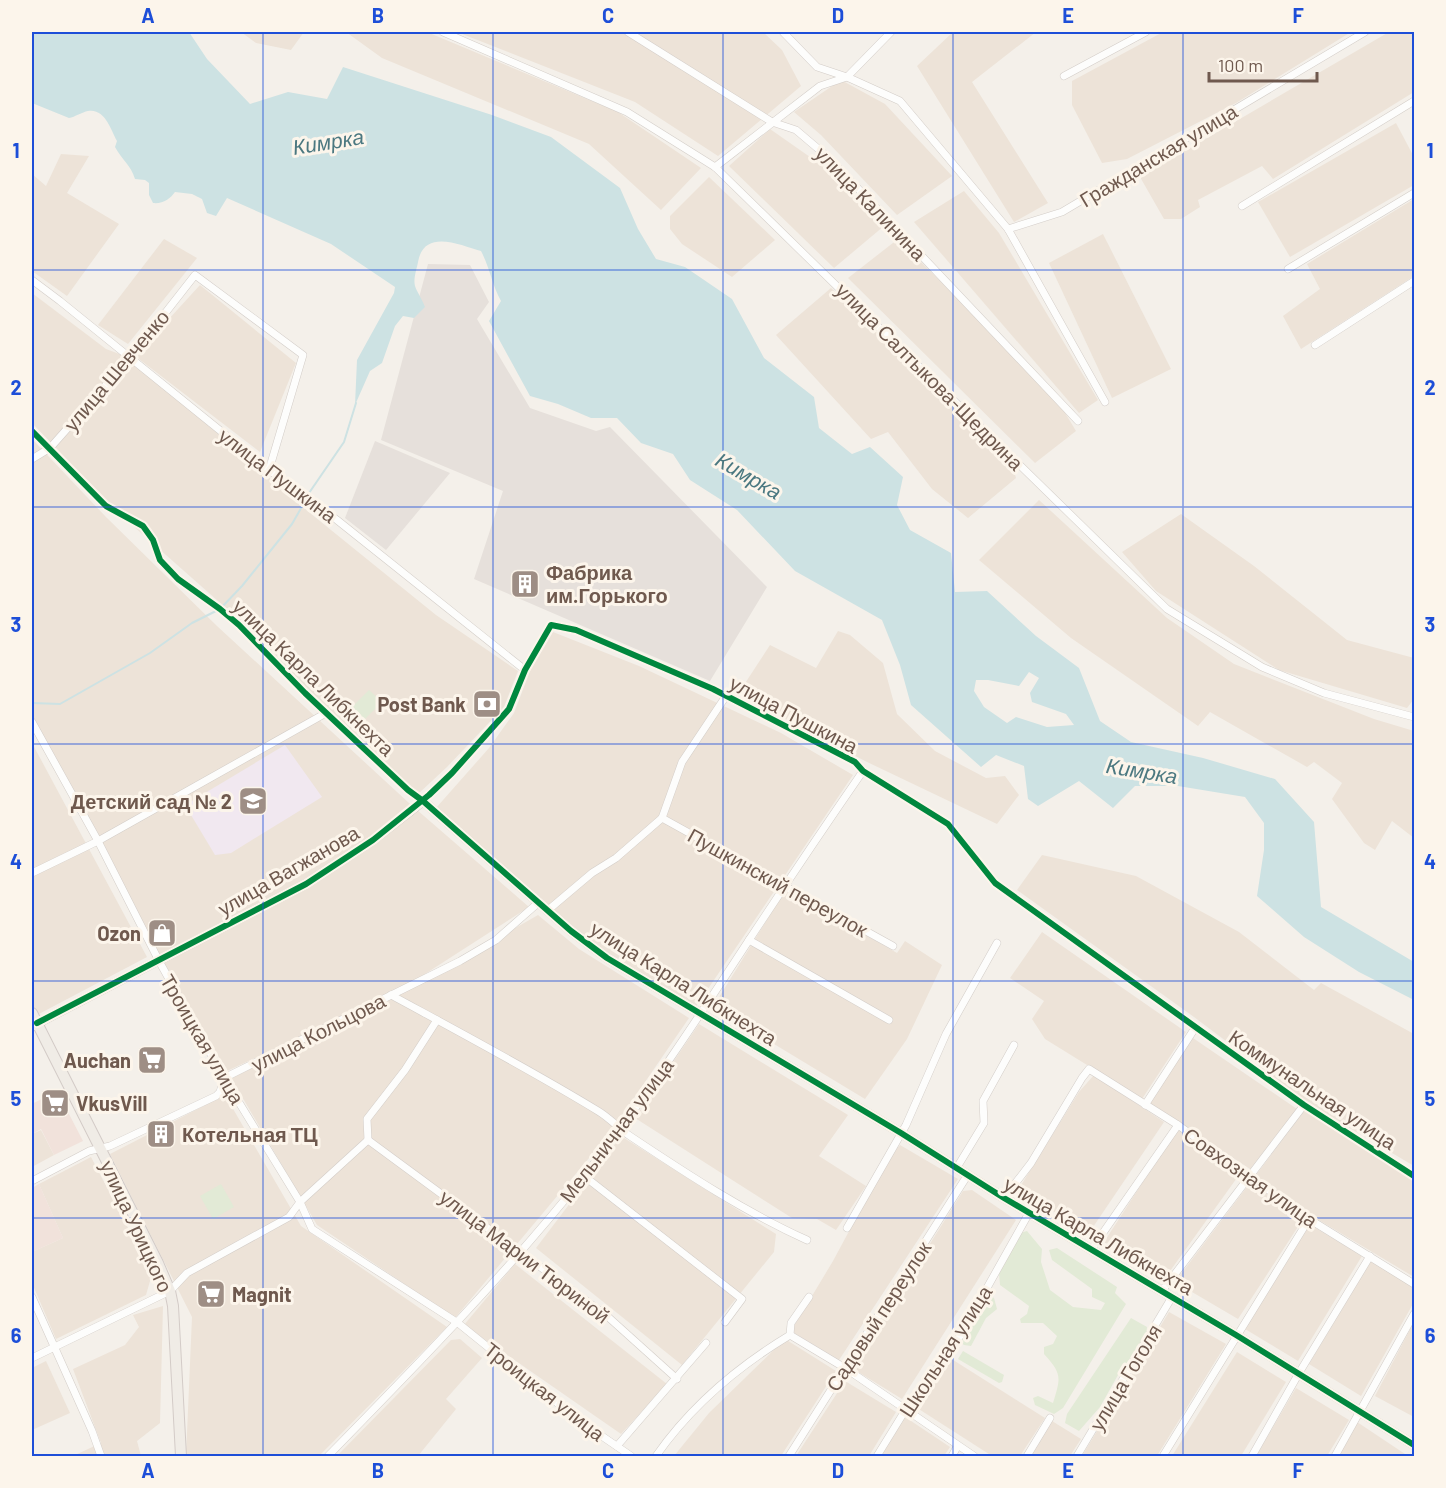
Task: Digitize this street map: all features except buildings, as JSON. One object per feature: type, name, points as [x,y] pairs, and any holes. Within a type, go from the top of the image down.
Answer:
[{"type":"main road","name":"улица Урицкого","points":[[33,1020],[100,1148],[170,1291],[173,1306],[181,1456]]},
{"type":"street","name":"улица Салтыкова-Щедрина","points":[[443,32],[627,112],[715,167],[1167,609],[1262,667],[1324,693],[1414,717]]},
{"type":"street","name":"улица Калинина","points":[[628,32],[772,122],[796,130],[829,158],[1078,421]]},
{"type":"street","points":[[783,32],[817,67],[847,76],[900,101],[1008,229],[1105,402]]},
{"type":"street","points":[[715,167],[820,86],[847,76],[891,32]]},
{"type":"street","points":[[1064,76],[1146,32]]},
{"type":"street","name":"Гражданская улица","points":[[1008,229],[1062,212],[1365,32]]},
{"type":"street","points":[[1242,206],[1414,101]]},
{"type":"street","points":[[1288,269],[1414,193]]},
{"type":"street","name":"улица Шевченко","points":[[32,459],[50,448],[130,358],[195,274],[303,355],[268,470]]},
{"type":"street","name":"улица Пушкина","points":[[32,280],[268,470],[337,520],[525,670]]},
{"type":"street","points":[[1315,345],[1414,281]]},
{"type":"street","name":"улица Карла Либкнехта","points":[[32,431],[106,506],[142,526],[153,540],[160,560],[178,579],[239,625],[326,713],[408,790],[547,911],[607,958],[901,1132],[967,1176],[1236,1335],[1414,1445]]},
{"type":"street","name":"улица Пушкина","points":[[551,625],[576,630],[726,696],[855,762],[863,771],[948,824],[995,883],[1195,1028]]},
{"type":"street","name":"улица Вагжанова","points":[[33,1020],[159,962],[306,884],[373,840],[423,801],[452,773],[509,709],[525,670],[551,625]]},
{"type":"street","points":[[547,911],[592,873],[616,858],[662,818],[682,762],[726,696]]},
{"type":"street","points":[[32,873],[98,841],[326,713]]},
{"type":"street","name":"Троицкая улица","points":[[32,722],[98,841],[159,962],[225,1078],[300,1202],[312,1229],[458,1323],[577,1419],[631,1456]]},
{"type":"street","name":"Мельничная улица","points":[[328,1456],[458,1323],[521,1252],[621,1129],[863,771]]},
{"type":"street","name":"Пушкинский переулок","points":[[662,818],[893,946]]},
{"type":"street","name":"улица Кольцова","points":[[32,1181],[89,1151],[110,1146],[216,1096],[225,1078],[460,961],[496,940],[538,903]]},
{"type":"street","points":[[749,940],[889,1020]]},
{"type":"street","points":[[847,1228],[901,1132],[946,1035],[997,943]]},
{"type":"street","points":[[391,995],[601,1113],[621,1129],[726,1197],[807,1240]]},
{"type":"street","points":[[32,1358],[170,1291],[187,1273],[289,1217],[300,1202],[368,1140],[367,1119],[405,1070],[437,1020]]},
{"type":"street","points":[[1145,1105],[1195,1028]]},
{"type":"street","name":"Коммунальная улица","points":[[1195,1028],[1304,1105],[1414,1176]]},
{"type":"street","points":[[956,1169],[984,1123],[983,1101],[1014,1045]]},
{"type":"street","name":"Совхозная улица","points":[[1004,1198],[1031,1163],[1089,1069],[1178,1125],[1309,1219],[1414,1284]]},
{"type":"street","points":[[1162,1291],[1304,1105]]},
{"type":"street","points":[[1091,1250],[1178,1125]]},
{"type":"street","name":"улица Марии Тюриной","points":[[368,1140],[607,1316],[677,1379]]},
{"type":"street","points":[[584,1176],[742,1299],[725,1322]]},
{"type":"street","name":"Садовый переулок","points":[[789,1456],[967,1176]]},
{"type":"street","name":"Школьная улица","points":[[877,1456],[906,1409],[960,1336],[1029,1213]]},
{"type":"street","points":[[1163,1456],[1309,1219]]},
{"type":"street","points":[[1252,1456],[1370,1256]]},
{"type":"street","points":[[656,1456],[694,1409],[752,1358],[789,1335],[791,1323],[808,1296]]},
{"type":"street","points":[[32,1297],[101,1456]]},
{"type":"street","name":"улица Гоголя","points":[[1077,1456],[1172,1297]]},
{"type":"street","points":[[1335,1456],[1414,1314]]},
{"type":"street","points":[[789,1335],[845,1368],[957,1447],[974,1456]]},
{"type":"street","points":[[617,1446],[706,1343]]},
{"type":"street","points":[[1027,1456],[1050,1418]]},
{"type":"street","points":[[952,1456],[957,1447]]},
{"type":"shaded area","points":[[241,32],[304,32],[291,50],[256,43]]},
{"type":"shaded area","points":[[346,32],[427,32],[618,112],[701,168],[661,210],[589,144],[382,58]]},
{"type":"shaded area","points":[[457,32],[763,32],[782,50],[801,86],[718,156],[635,102]]},
{"type":"shaded area","points":[[953,32],[1036,32],[972,82],[1048,203],[1014,222],[917,66]]},
{"type":"shaded area","points":[[1163,32],[1351,32],[1236,103],[1127,159],[1102,163],[1072,105],[1072,81]]},
{"type":"shaded area","points":[[1389,32],[1414,32],[1414,92],[1273,179],[1262,166],[1198,200],[1200,207],[1181,219],[1164,219],[1140,177]]},
{"type":"shaded area","points":[[841,80],[885,104],[952,176],[897,215],[821,135],[794,112]]},
{"type":"shaded area","points":[[1396,123],[1414,157],[1414,185],[1290,257],[1258,202]]},
{"type":"shaded area","points":[[770,129],[830,171],[884,226],[834,268],[729,166]]},
{"type":"shaded area","points":[[61,154],[89,156],[67,193],[119,224],[67,296],[32,271],[32,174],[46,186]]},
{"type":"shaded area","points":[[709,177],[775,240],[732,277],[682,244],[670,229],[670,216]]},
{"type":"shaded area","points":[[964,191],[999,233],[1098,400],[1079,413],[914,222]]},
{"type":"shaded area","points":[[1414,199],[1414,276],[1301,349],[1283,316],[1320,289],[1307,264]]},
{"type":"shaded area","points":[[1103,234],[1171,369],[1112,398],[1049,263]]},
{"type":"shaded area","points":[[164,239],[197,258],[128,344],[98,325]]},
{"type":"shaded area","points":[[898,239],[1055,396],[1076,431],[1035,463],[848,278]]},
{"type":"shaded area","points":[[428,264],[470,265],[489,302],[477,319],[530,408],[596,431],[610,427],[767,587],[710,681],[474,579],[503,491],[381,440]]},
{"type":"shaded area","points":[[200,285],[296,363],[260,452],[135,356]]},
{"type":"shaded area","points":[[831,288],[1011,461],[1016,478],[968,518],[932,489],[888,432],[871,439],[776,335]]},
{"type":"shaded area","points":[[32,293],[106,349],[130,358],[310,513],[436,615],[518,671],[504,707],[417,795],[309,691],[253,632],[114,509],[32,423]]},
{"type":"shaded area","points":[[32,439],[106,517],[217,626],[409,803],[529,907],[397,992],[227,1071],[160,957],[32,718]]},
{"type":"shaded area","points":[[375,441],[450,473],[386,550],[345,518]]},
{"type":"shaded area","points":[[1039,500],[1167,618],[1234,664],[1374,719],[1414,731],[1414,838],[1392,821],[1375,850],[1364,843],[1332,799],[1342,783],[1314,762],[1307,767],[1210,712],[1198,726],[1071,638],[979,560]]},
{"type":"shaded area","points":[[1181,514],[1254,566],[1347,640],[1414,658],[1414,699],[1407,708],[1279,670],[1156,591],[1122,552]]},
{"type":"shaded area","points":[[838,631],[850,635],[883,663],[897,714],[935,751],[986,778],[1005,776],[1019,795],[997,824],[865,761],[738,694],[770,645],[816,668]]},
{"type":"shaded area","points":[[553,632],[639,666],[781,733],[853,775],[695,1008],[586,939],[436,808],[489,748],[514,713],[530,671]]},
{"type":"shaded area","points":[[32,743],[147,957],[37,1015],[32,1005]]},
{"type":"shaded area","name":"Детский сад № 2","points":[[285,745],[322,797],[231,853],[215,855],[185,805]]},
{"type":"shaded area","points":[[1042,855],[1136,876],[1239,932],[1314,990],[1321,983],[1414,1034],[1414,1166],[1311,1105],[1194,1017],[1017,890]]},
{"type":"shaded area","points":[[786,889],[897,953],[905,941],[942,965],[907,1039],[865,1099],[713,1007]]},
{"type":"shaded area","points":[[538,915],[579,949],[689,1018],[610,1133],[455,1318],[317,1225],[231,1078],[399,995]]},
{"type":"shaded area","points":[[1042,932],[1186,1032],[1142,1099],[1045,1039],[1032,1019],[1044,1001],[1010,978]]},
{"type":"shaded area","points":[[699,1024],[848,1115],[819,1156],[866,1186],[836,1230],[817,1219],[792,1218],[635,1118]]},
{"type":"shaded area","points":[[1193,1038],[1297,1109],[1250,1169],[1148,1102]]},
{"type":"shaded area","points":[[1094,1075],[1164,1122],[1089,1233],[1018,1190],[1079,1092]]},
{"type":"shaded area","points":[[57,1091],[83,1141],[54,1155],[41,1129],[32,1134],[32,1104]]},
{"type":"shaded area","points":[[225,1095],[301,1226],[447,1327],[319,1456],[186,1456],[192,1317],[110,1154]]},
{"type":"shaded area","points":[[1305,1110],[1414,1177],[1414,1277],[1307,1213],[1238,1319],[1175,1282]]},
{"type":"shaded area","points":[[1178,1128],[1239,1175],[1165,1278],[1104,1242]]},
{"type":"shaded area","points":[[41,1130],[54,1155],[32,1167],[32,1134]]},
{"type":"shaded area","points":[[621,1136],[776,1234],[774,1252],[682,1365],[536,1248]]},
{"type":"shaded area","points":[[900,1145],[958,1179],[839,1360],[791,1331],[833,1261],[889,1157]]},
{"type":"shaded area","points":[[91,1157],[152,1274],[146,1295],[56,1339],[32,1283],[32,1252],[63,1238],[39,1184]]},
{"type":"shaded area","points":[[39,1184],[63,1238],[32,1252],[32,1188]]},
{"type":"shaded area","points":[[972,1190],[1016,1220],[902,1399],[855,1370],[856,1362],[963,1191]]},
{"type":"shaded area","points":[[1309,1224],[1362,1256],[1298,1361],[1245,1329]]},
{"type":"shaded area","points":[[1371,1261],[1414,1288],[1414,1302],[1361,1396],[1309,1364]]},
{"type":"shaded area","points":[[515,1264],[667,1384],[621,1434],[464,1325]]},
{"type":"shaded area","points":[[163,1306],[160,1423],[137,1441],[141,1456],[73,1456],[101,1443],[73,1369],[125,1345],[139,1327],[133,1315]]},
{"type":"shaded area","points":[[1169,1312],[1226,1344],[1157,1456],[1082,1456]]},
{"type":"shaded area","points":[[1414,1322],[1414,1417],[1375,1396]]},
{"type":"shaded area","points":[[460,1339],[482,1358],[446,1399],[456,1409],[418,1456],[337,1456],[451,1340]]},
{"type":"shaded area","points":[[785,1339],[836,1371],[781,1456],[674,1456],[709,1413]]},
{"type":"shaded area","points":[[1237,1352],[1286,1382],[1241,1456],[1172,1456]]},
{"type":"shaded area","points":[[950,1358],[1045,1418],[1020,1456],[992,1456],[914,1406]]},
{"type":"shaded area","points":[[46,1361],[70,1413],[32,1430],[32,1368]]},
{"type":"shaded area","points":[[845,1381],[896,1412],[869,1456],[796,1456]]},
{"type":"shaded area","points":[[1296,1388],[1349,1420],[1327,1456],[1256,1456]]},
{"type":"shaded area","points":[[905,1417],[950,1447],[944,1456],[881,1456]]},
{"type":"shaded area","points":[[1052,1421],[1081,1439],[1070,1456],[1029,1456]]},
{"type":"shaded area","points":[[1357,1422],[1408,1456],[1337,1456]]},
{"type":"green space","points":[[369,690],[382,702],[360,724],[347,712]]},
{"type":"green space","points":[[221,1184],[234,1207],[213,1219],[200,1196]]},
{"type":"green space","points":[[1027,1231],[1042,1249],[1041,1262],[1050,1290],[1073,1307],[1101,1310],[1105,1303],[1092,1297],[1092,1289],[1052,1260],[1049,1250],[1057,1248],[1117,1287],[1115,1293],[1126,1304],[1063,1408],[1054,1414],[1035,1405],[1033,1398],[1038,1396],[1053,1403],[1058,1387],[1058,1376],[1054,1366],[1044,1354],[1044,1347],[1053,1344],[1057,1336],[1043,1323],[1021,1323],[1020,1319],[1027,1314],[1029,1306],[1000,1285],[999,1273],[1020,1233]]},
{"type":"green space","points":[[987,1293],[994,1298],[997,1309],[986,1318],[971,1346],[964,1345],[959,1341]]},
{"type":"green space","points":[[1131,1318],[1147,1327],[1146,1336],[1118,1375],[1100,1407],[1079,1431],[1065,1423],[1067,1414]]},
{"type":"green space","points":[[963,1351],[1004,1375],[1002,1382],[999,1383],[958,1359]]},
{"type":"water","name":"Кимрка","points":[[32,32],[189,32],[207,59],[250,104],[288,92],[327,99],[343,67],[492,115],[551,137],[620,188],[638,229],[656,259],[685,267],[732,299],[764,358],[814,397],[819,428],[852,454],[870,447],[903,477],[897,505],[910,530],[951,553],[955,592],[987,591],[1036,636],[1079,668],[1100,721],[1131,742],[1203,758],[1275,779],[1314,822],[1321,907],[1414,962],[1414,1000],[1359,972],[1304,937],[1257,896],[1264,850],[1264,823],[1245,797],[1178,786],[1135,786],[1113,808],[1079,781],[1038,806],[1028,799],[1024,766],[996,755],[981,767],[911,705],[900,665],[882,620],[795,571],[737,510],[690,480],[673,454],[641,443],[617,418],[591,418],[558,404],[530,396],[489,321],[501,301],[481,251],[444,242],[427,245],[418,262],[415,277],[416,288],[425,307],[414,318],[403,316],[395,326],[382,363],[370,371],[355,405],[357,360],[394,293],[395,287],[331,244],[227,198],[216,216],[207,213],[202,199],[192,194],[175,192],[160,203],[153,203],[149,195],[149,183],[135,179],[115,147],[117,141],[103,116],[94,111],[88,111],[69,118],[32,103]],"holes":[[[1029,672],[1039,678],[1030,693],[1032,702],[1066,714],[1074,725],[1047,727],[1016,717],[1007,723],[984,707],[974,691],[976,680],[1019,686]]]},
{"type":"waterway","points":[[309,493],[344,442],[356,403]]},
{"type":"waterway","points":[[32,703],[60,704],[150,653],[192,623],[220,609],[242,586],[292,524],[304,503]]},
{"type":"cycle path","points":[[32,431],[106,506],[143,526],[153,540],[160,560],[178,579],[239,625],[305,693],[408,790],[571,931],[607,958],[1236,1335],[1414,1445]]},
{"type":"cycle path","points":[[37,1023],[306,884],[373,840],[429,795],[452,773],[509,709],[525,670],[551,625],[576,630],[713,689],[855,762],[863,771],[948,824],[995,883],[1304,1105],[1414,1176]]},
{"type":"place","name":"Фабрика им.Горького","points":[[525,584]]},
{"type":"place","name":"Post Bank","points":[[487,704]]},
{"type":"place","name":"Детский сад № 2","points":[[253,801]]},
{"type":"place","name":"Ozon","points":[[162,933]]},
{"type":"place","name":"Auchan","points":[[152,1060]]},
{"type":"place","name":"VkusVill","points":[[55,1103]]},
{"type":"place","name":"Котельная ТЦ","points":[[161,1134]]},
{"type":"place","name":"Magnit","points":[[211,1294]]}]
